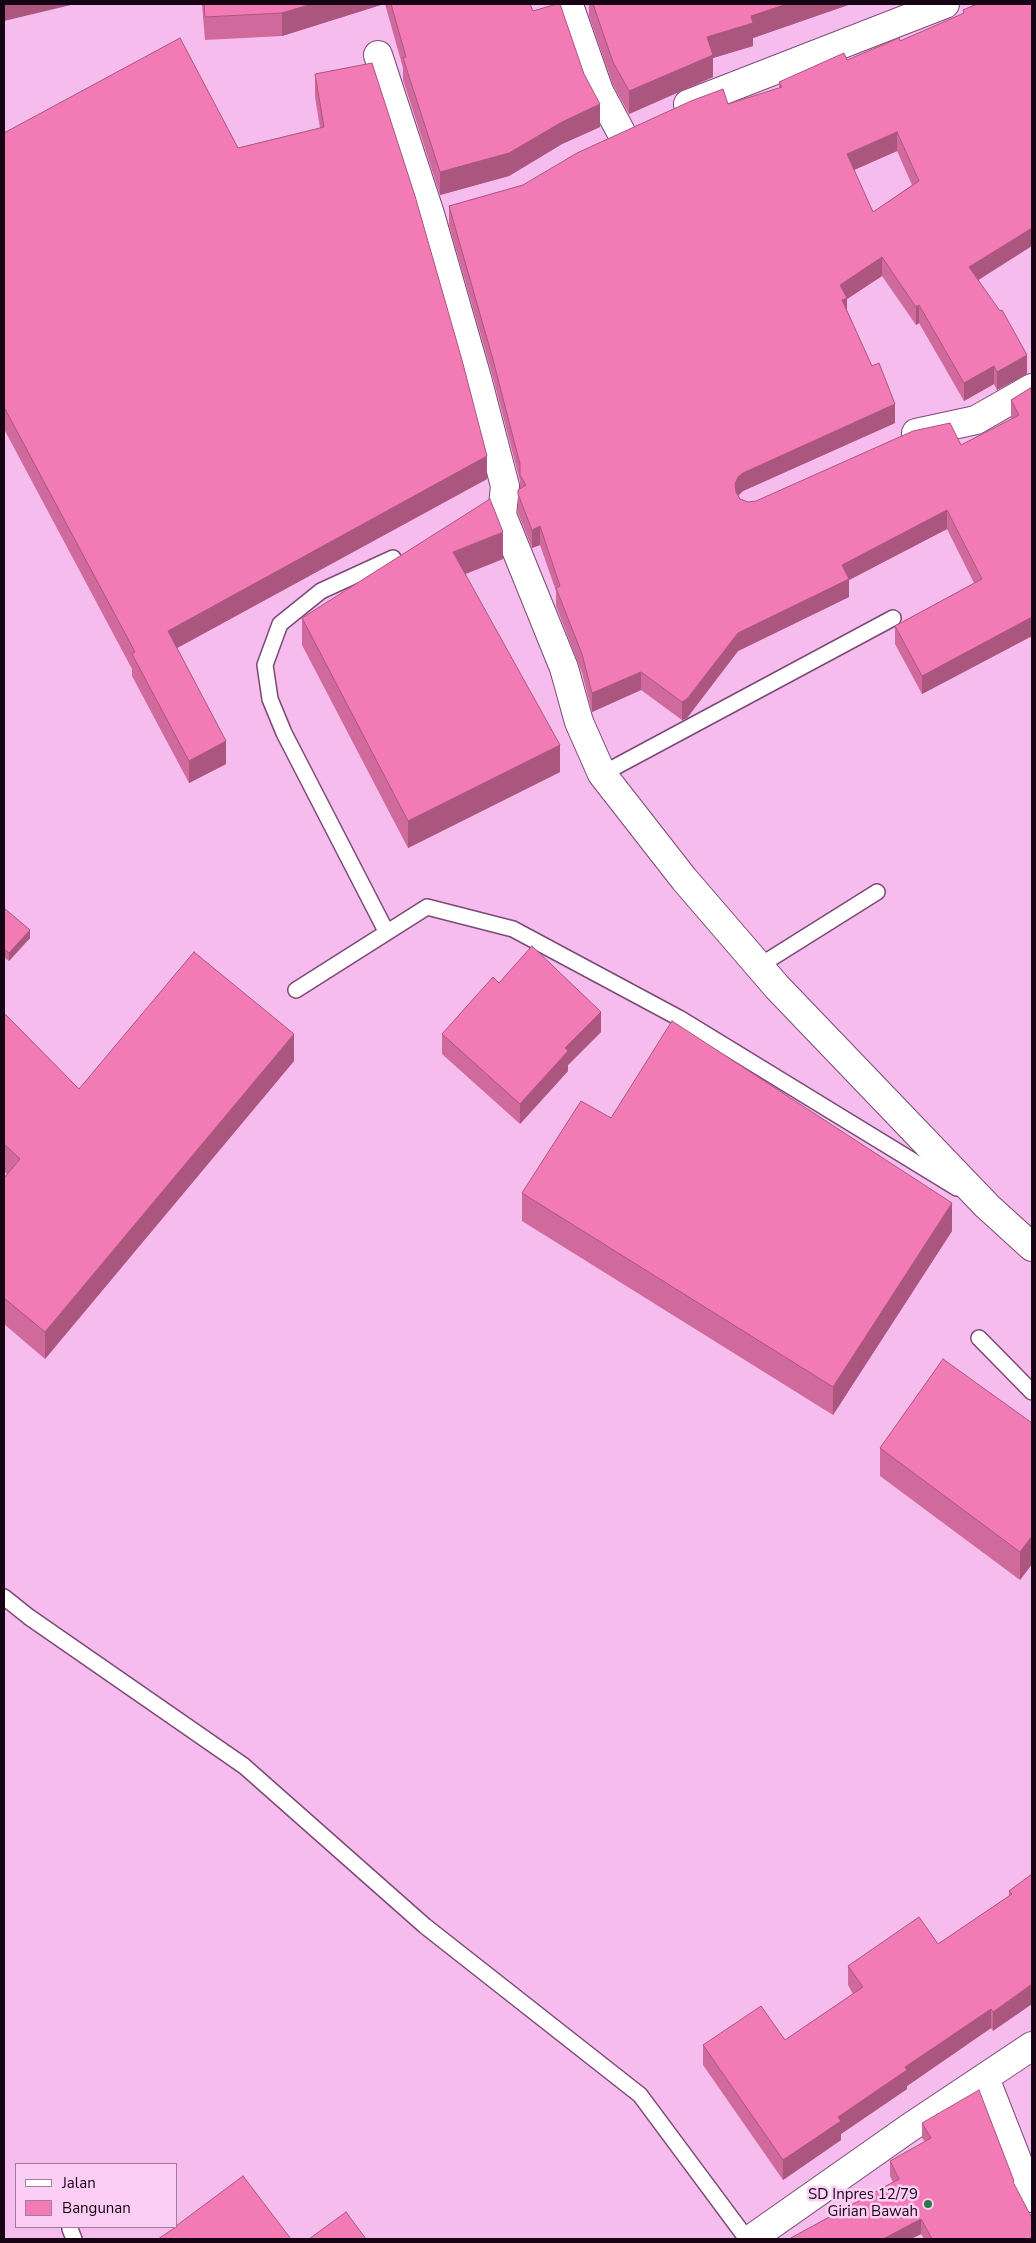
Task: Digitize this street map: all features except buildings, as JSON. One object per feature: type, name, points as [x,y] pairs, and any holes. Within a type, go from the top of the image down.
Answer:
[{"type":"street","points":[[667,113],[946,4]]},
{"type":"street","points":[[570,8],[599,91],[631,130],[596,146]]},
{"type":"street","points":[[378,55],[430,214],[464,331],[505,486],[502,515],[564,668],[579,722],[602,774],[684,879],[759,966],[987,1206],[1032,1247]]},
{"type":"street","points":[[430,214],[458,206]]},
{"type":"street","points":[[890,442],[908,434],[976,420],[1032,388]]},
{"type":"street","points":[[752,2239],[909,2128],[1032,2046]]},
{"type":"street","points":[[985,2078],[1032,2198]]},
{"type":"lane","points":[[386,931],[284,733],[270,699],[265,665],[280,624],[321,591],[393,558]]},
{"type":"lane","points":[[602,774],[893,618]]},
{"type":"lane","points":[[759,966],[877,892]]},
{"type":"lane","points":[[296,990],[386,931],[427,907],[513,930],[679,1018],[987,1206]]},
{"type":"lane","points":[[979,1338],[1032,1392]]},
{"type":"lane","points":[[4,1597],[29,1617],[244,1766],[425,1926],[640,2095],[747,2239]]},
{"type":"place","name":"SD Inpres 12/79 Girian Bawah","points":[[928,2204]]}]
